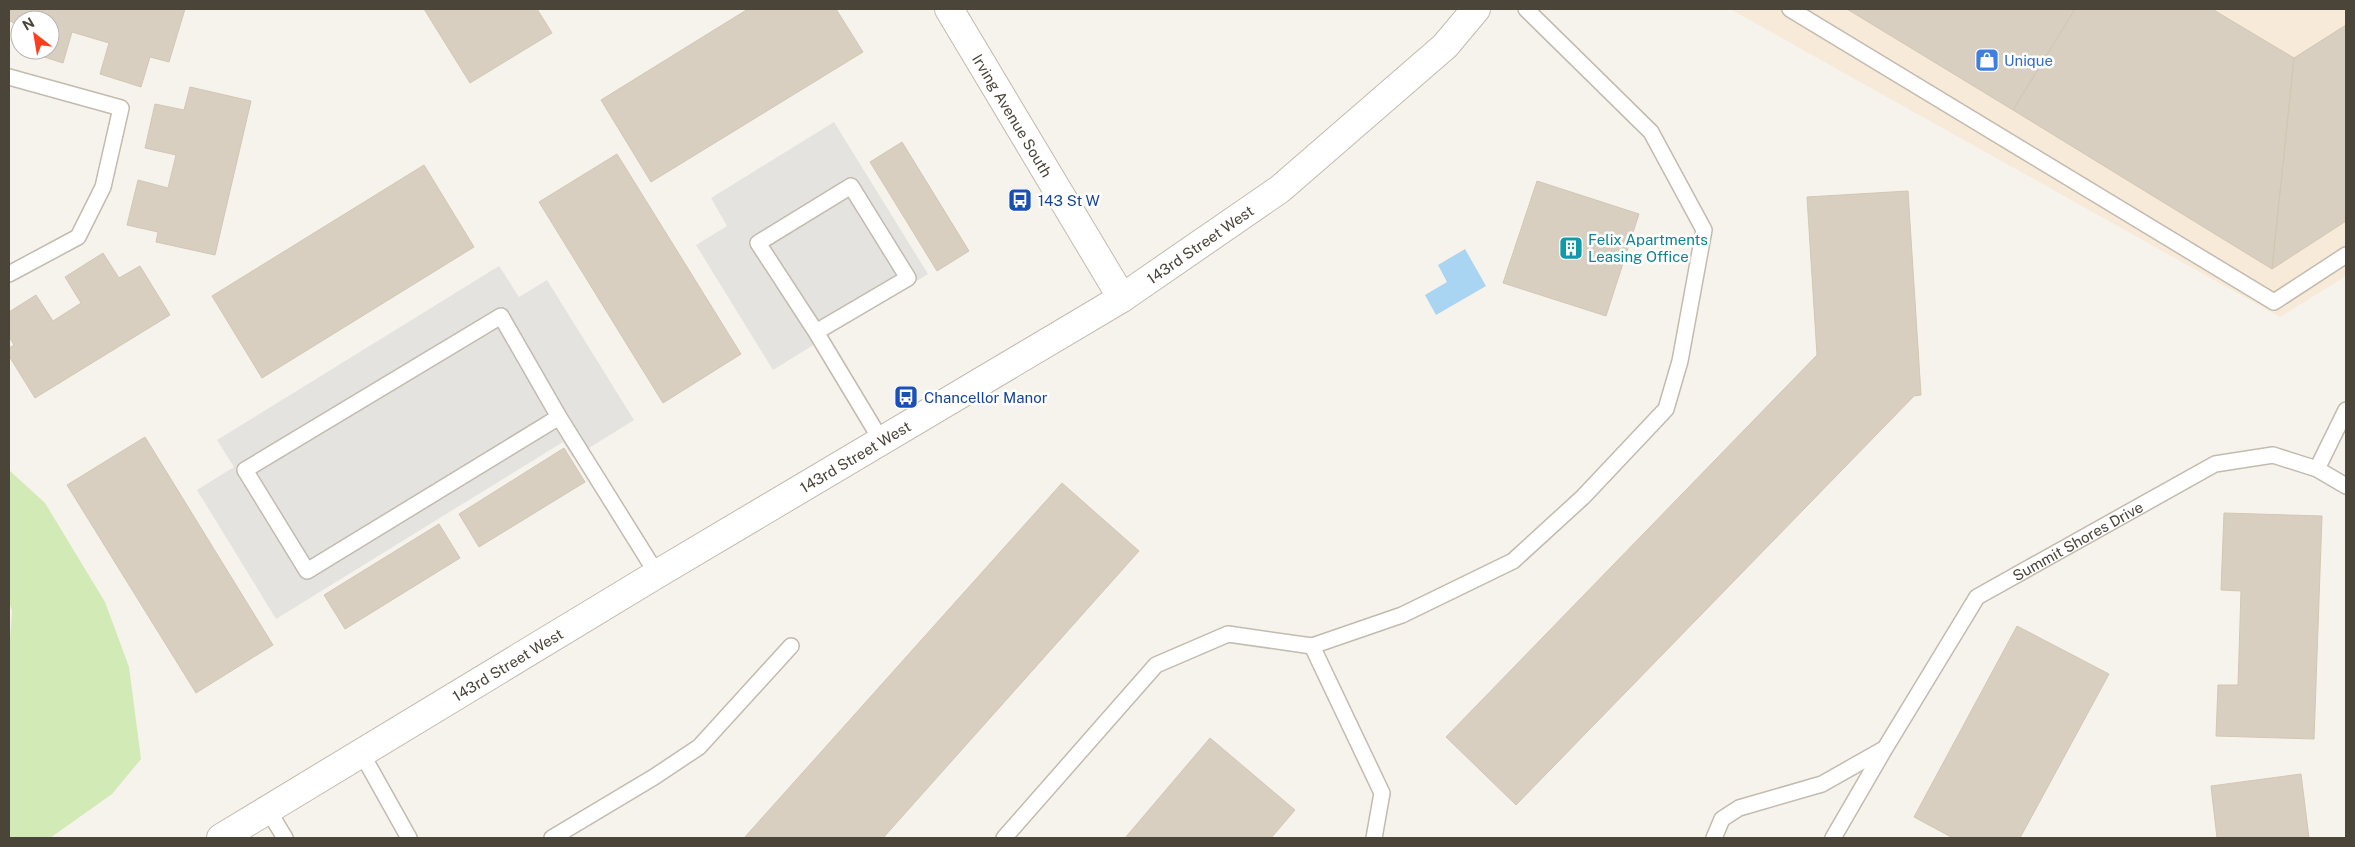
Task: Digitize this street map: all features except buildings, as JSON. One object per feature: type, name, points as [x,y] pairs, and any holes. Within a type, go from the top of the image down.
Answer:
[{"type":"street","name":"Irving Avenue South","points":[[949,9],[1122,298]]},
{"type":"street","name":"143rd Street West","points":[[221,838],[657,574],[1122,298],[1280,189],[1445,46],[1476,9]]},
{"type":"lane","points":[[1004,838],[1156,665],[1228,634],[1312,646],[1402,616],[1513,561],[1583,497],[1666,409],[1680,362],[1704,230],[1651,132],[1526,9]]},
{"type":"lane","points":[[1790,9],[2274,302],[2346,255]]},
{"type":"lane","points":[[9,77],[121,108],[103,187],[78,237],[9,274]]},
{"type":"lane","points":[[816,332],[908,278],[851,186],[758,243],[816,332],[881,440]]},
{"type":"lane","points":[[559,417],[307,571],[245,470],[500,316],[559,417],[657,574]]},
{"type":"lane","points":[[2317,469],[2346,410]]},
{"type":"lane","name":"Summit Shores Drive","points":[[1833,838],[1977,597],[2215,464],[2273,455],[2317,469],[2346,486]]},
{"type":"lane","points":[[552,838],[654,777],[699,747],[791,646]]},
{"type":"lane","points":[[1312,646],[1382,792],[1374,838]]},
{"type":"lane","name":"Summit Shores Drive","points":[[1714,838],[1722,819],[1739,808],[1822,784],[1884,750]]},
{"type":"lane","points":[[362,754],[410,838]]},
{"type":"lane","points":[[268,810],[285,838]]},
{"type":"shaded area","points":[[1730,9],[2346,9],[2346,276],[2280,317]]},
{"type":"shaded area","points":[[834,122],[928,274],[773,370],[696,245],[727,226],[711,198]]},
{"type":"shaded area","points":[[499,266],[519,297],[547,280],[634,420],[573,458],[563,442],[276,619],[197,490],[234,467],[217,440]]},
{"type":"green space","points":[[10,471],[45,503],[105,602],[129,667],[141,759],[112,794],[50,838],[9,838],[9,651],[12,611],[9,602]]},
{"type":"water","points":[[1465,249],[1486,286],[1436,315],[1425,295],[1447,282],[1438,265]]},
{"type":"place","name":"Unique","points":[[1987,60]]},
{"type":"place","name":"143 St W","points":[[1020,200]]},
{"type":"place","name":"Felix Apartments Leasing Office","points":[[1571,248]]},
{"type":"place","name":"Chancellor Manor","points":[[906,397]]}]
